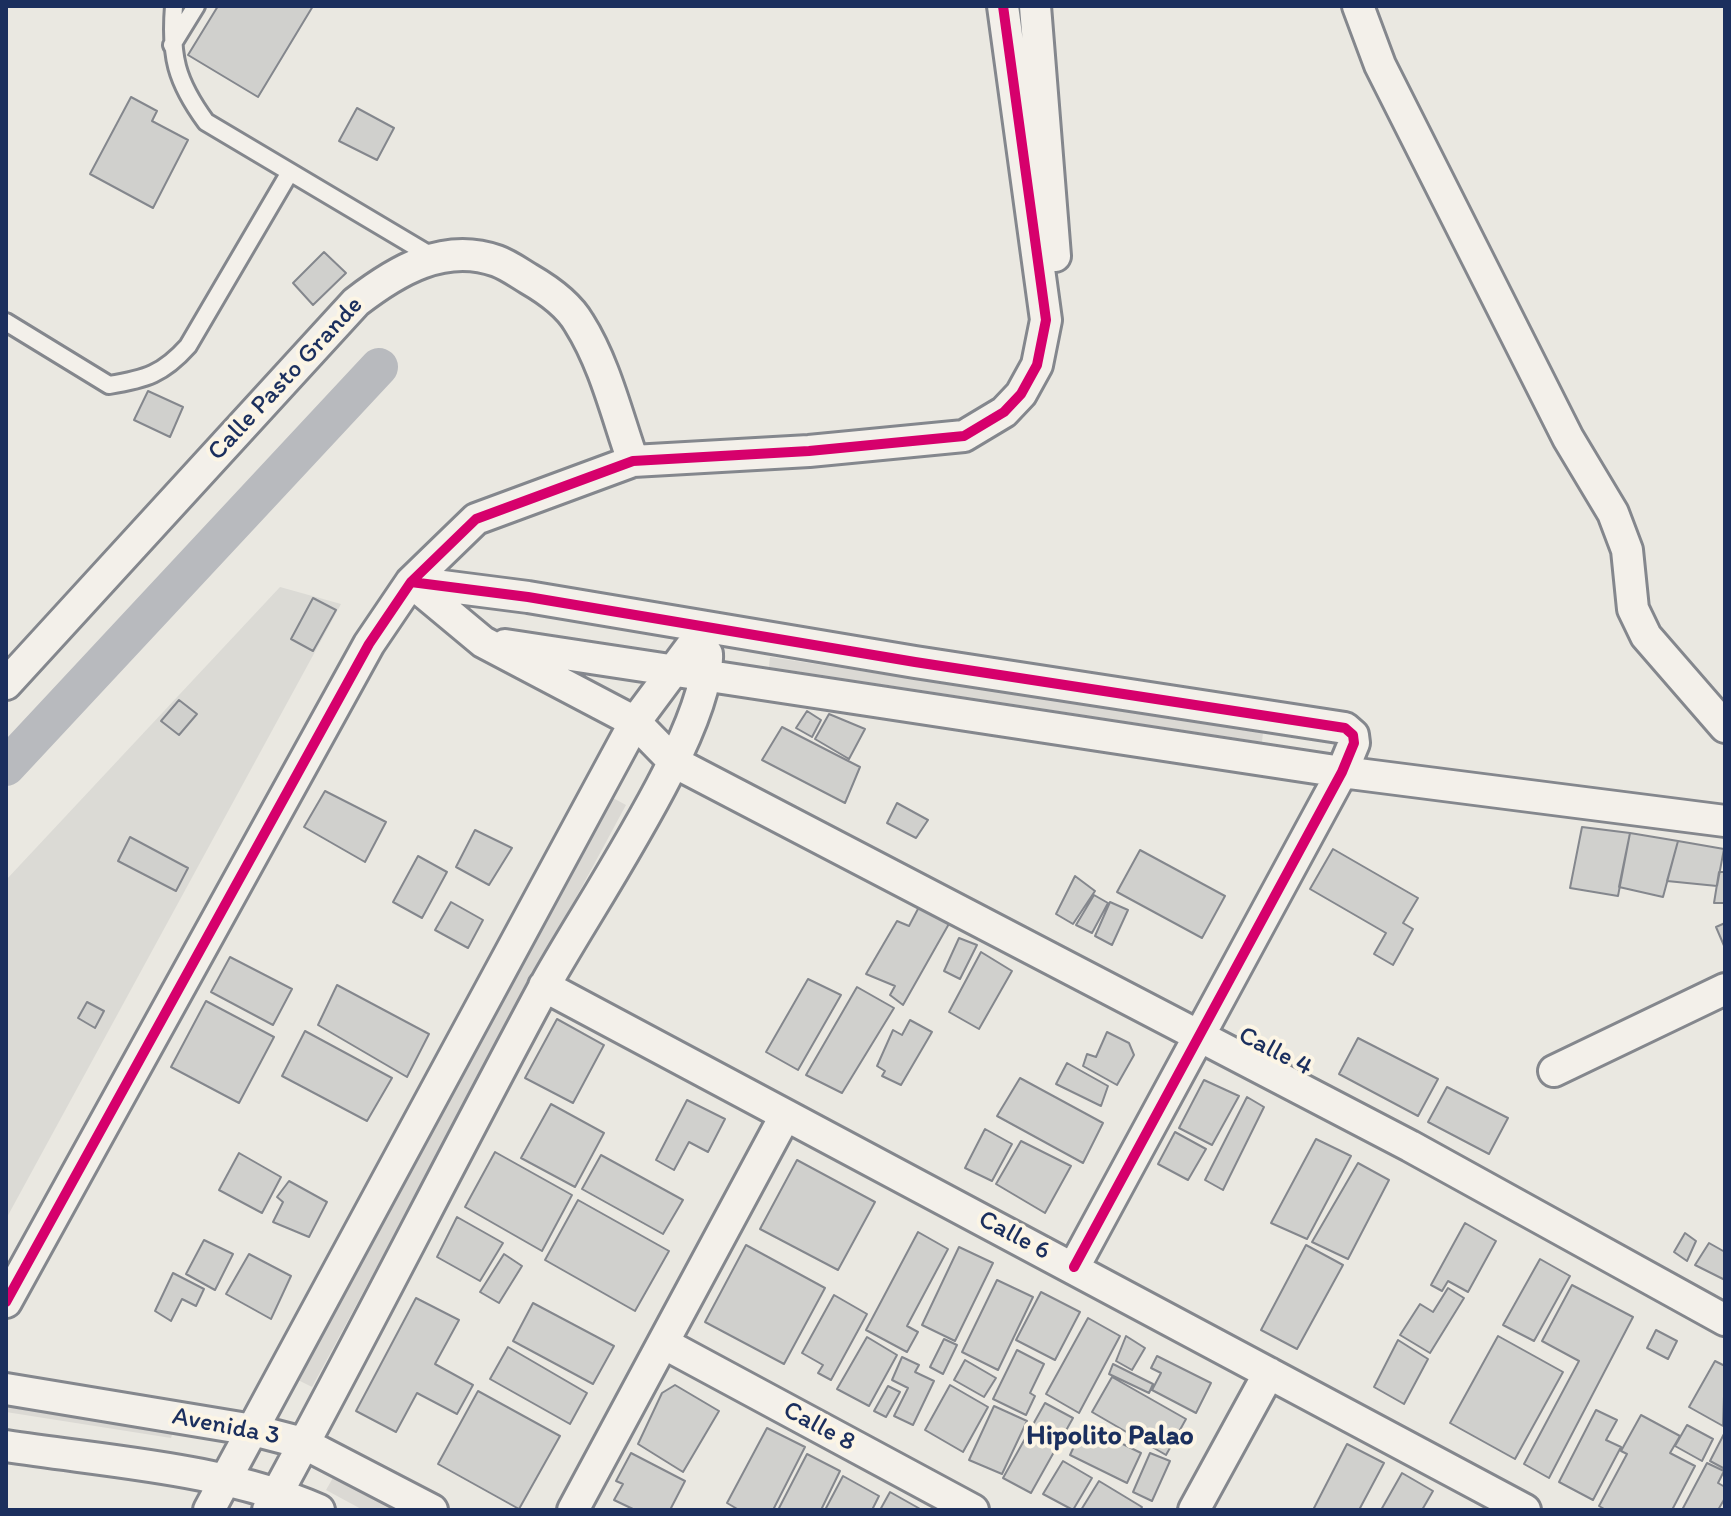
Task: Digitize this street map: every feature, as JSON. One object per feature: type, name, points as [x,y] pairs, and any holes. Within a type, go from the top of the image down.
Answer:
[{"type":"street","points":[[1003,6],[1046,320]]},
{"type":"street","points":[[6,1302],[369,644],[411,582],[476,519],[633,461],[809,451],[964,436],[1004,412],[1021,394],[1037,365],[1057,283],[1035,6]]},
{"type":"street","points":[[1358,6],[1380,65],[1568,438],[1613,513],[1627,550],[1633,609],[1646,636],[1725,727]]},
{"type":"street","name":"Calle Pasto Grande","points":[[6,684],[356,302],[392,274],[433,257],[462,256],[497,261],[563,303],[579,323],[600,368],[633,461]]},
{"type":"street","points":[[411,582],[528,597],[705,628],[1345,728],[1353,735],[1342,772],[1074,1267]]},
{"type":"street","name":"Calle 4","points":[[411,582],[483,642],[635,722],[674,762],[1410,1146],[1725,1320]]},
{"type":"street","points":[[209,1510],[635,722],[705,628]]},
{"type":"street","points":[[273,1501],[544,986],[674,762],[708,673],[705,628]]},
{"type":"street","points":[[483,642],[708,673],[1342,772],[1725,821]]},
{"type":"street","name":"Calle 6","points":[[544,986],[1525,1510]]},
{"type":"street","points":[[1554,1071],[1725,989]]},
{"type":"street","points":[[573,1510],[785,1116]]},
{"type":"street","name":"Calle 8","points":[[665,1344],[973,1510]]},
{"type":"street","points":[[1194,1510],[1269,1373]]},
{"type":"street","name":"Avenida 3","points":[[6,1389],[253,1430],[303,1443],[432,1510]]},
{"type":"street","name":"Avenida 3","points":[[6,1446],[225,1481],[273,1501],[319,1510]]},
{"type":"lane","points":[[174,6],[171,46],[183,91],[206,122],[433,257]]},
{"type":"lane","points":[[171,46],[196,6]]},
{"type":"lane","points":[[6,322],[109,385],[140,380],[170,367],[188,346],[290,172]]},
{"type":"shaded area","points":[[280,587],[341,604],[6,1219],[6,880]]},
{"type":"shaded area","points":[[770,657],[1263,733],[1262,742],[769,667]]},
{"type":"shaded area","points":[[613,798],[626,805],[312,1387],[298,1380]]},
{"type":"shaded area","points":[[6,1399],[175,1425],[171,1438],[6,1412]]},
{"type":"shaded area","points":[[334,1476],[396,1510],[363,1510],[326,1490]]},
{"type":"building","points":[[218,6],[313,6],[258,97],[188,55]]},
{"type":"building","points":[[131,97],[157,111],[152,121],[188,140],[153,208],[90,174]]},
{"type":"building","points":[[357,108],[394,128],[377,160],[339,141]]},
{"type":"building","points":[[324,252],[346,273],[313,305],[293,283]]},
{"type":"building","points":[[148,391],[183,407],[170,437],[134,420]]},
{"type":"building","points":[[313,598],[336,610],[313,651],[291,639]]},
{"type":"building","points":[[179,700],[197,714],[179,735],[161,721]]},
{"type":"building","points":[[807,711],[821,720],[812,737],[796,728]]},
{"type":"building","points":[[829,714],[865,729],[849,759],[815,739]]},
{"type":"building","points":[[782,727],[860,767],[845,803],[762,760]]},
{"type":"building","points":[[325,791],[386,822],[365,862],[304,827]]},
{"type":"building","points":[[897,803],[928,820],[916,838],[887,823]]},
{"type":"building","points":[[1582,827],[1630,833],[1618,896],[1570,888]]},
{"type":"building","points":[[475,830],[512,848],[489,885],[456,867]]},
{"type":"building","points":[[1630,833],[1678,841],[1663,897],[1619,887]]},
{"type":"building","points":[[130,837],[188,868],[176,891],[118,861]]},
{"type":"building","points":[[1678,841],[1724,849],[1717,886],[1667,881]]},
{"type":"building","points":[[1333,849],[1418,898],[1403,923],[1413,929],[1393,965],[1374,954],[1386,933],[1310,889]]},
{"type":"building","points":[[1140,850],[1225,896],[1202,938],[1117,892]]},
{"type":"building","points":[[418,856],[447,872],[422,918],[393,902]]},
{"type":"building","points":[[1719,872],[1725,872],[1725,903],[1714,903]]},
{"type":"building","points":[[1075,876],[1095,891],[1073,924],[1056,914]]},
{"type":"building","points":[[1094,895],[1108,903],[1092,933],[1076,925]]},
{"type":"building","points":[[451,902],[483,920],[468,948],[435,930]]},
{"type":"building","points":[[1110,902],[1128,910],[1112,945],[1095,936]]},
{"type":"building","points":[[919,907],[950,922],[903,1005],[890,995],[895,986],[866,974],[897,921],[909,926]]},
{"type":"building","points":[[1725,923],[1725,948],[1716,927]]},
{"type":"building","points":[[959,938],[977,945],[960,979],[944,971]]},
{"type":"building","points":[[981,952],[1012,971],[979,1029],[949,1012]]},
{"type":"building","points":[[230,957],[292,989],[273,1025],[211,992]]},
{"type":"building","points":[[808,979],[841,995],[798,1070],[766,1052]]},
{"type":"building","points":[[337,985],[429,1034],[407,1077],[318,1025]]},
{"type":"building","points":[[857,987],[894,1008],[842,1093],[806,1075]]},
{"type":"building","points":[[206,1001],[274,1037],[239,1103],[171,1067]]},
{"type":"building","points":[[87,1002],[104,1011],[95,1028],[78,1018]]},
{"type":"building","points":[[557,1019],[604,1045],[573,1103],[525,1078]]},
{"type":"building","points":[[910,1020],[932,1032],[901,1085],[882,1076],[885,1071],[877,1066],[893,1030],[902,1035]]},
{"type":"building","points":[[305,1031],[392,1078],[367,1121],[282,1076]]},
{"type":"building","points":[[1107,1032],[1129,1043],[1134,1055],[1117,1085],[1083,1066],[1087,1054],[1096,1057]]},
{"type":"building","points":[[1358,1038],[1438,1079],[1418,1116],[1339,1074]]},
{"type":"building","points":[[1067,1063],[1108,1086],[1101,1106],[1056,1084]]},
{"type":"building","points":[[1020,1078],[1103,1123],[1083,1163],[997,1116]]},
{"type":"building","points":[[1204,1080],[1239,1096],[1212,1145],[1179,1128]]},
{"type":"building","points":[[1447,1087],[1508,1118],[1489,1154],[1428,1122]]},
{"type":"building","points":[[1247,1097],[1264,1107],[1223,1190],[1205,1180]]},
{"type":"building","points":[[687,1100],[725,1119],[708,1152],[689,1142],[674,1170],[656,1160]]},
{"type":"building","points":[[551,1104],[604,1133],[575,1187],[521,1158]]},
{"type":"building","points":[[985,1129],[1012,1144],[992,1181],[965,1168]]},
{"type":"building","points":[[1175,1132],[1206,1149],[1188,1180],[1158,1164]]},
{"type":"building","points":[[1316,1139],[1351,1156],[1307,1239],[1271,1223]]},
{"type":"building","points":[[1021,1141],[1071,1166],[1045,1213],[996,1184]]},
{"type":"building","points":[[495,1152],[572,1195],[542,1251],[465,1207]]},
{"type":"building","points":[[239,1153],[281,1177],[262,1213],[219,1190]]},
{"type":"building","points":[[601,1155],[683,1200],[663,1234],[582,1189]]},
{"type":"building","points":[[797,1160],[875,1202],[838,1270],[760,1229]]},
{"type":"building","points":[[1358,1163],[1389,1180],[1348,1259],[1312,1242]]},
{"type":"building","points":[[289,1181],[327,1202],[309,1237],[273,1222],[283,1202],[277,1197]]},
{"type":"building","points":[[578,1200],[669,1251],[635,1311],[545,1260]]},
{"type":"building","points":[[457,1217],[503,1243],[480,1281],[437,1257]]},
{"type":"building","points":[[1465,1223],[1496,1241],[1468,1292],[1448,1281],[1442,1291],[1431,1285]]},
{"type":"building","points":[[918,1232],[948,1249],[907,1326],[918,1332],[907,1352],[866,1330]]},
{"type":"building","points":[[1685,1233],[1696,1241],[1687,1261],[1674,1252]]},
{"type":"building","points":[[204,1240],[233,1254],[215,1290],[186,1274]]},
{"type":"building","points":[[1709,1243],[1725,1252],[1725,1280],[1695,1265]]},
{"type":"building","points":[[746,1245],[825,1288],[784,1364],[705,1322]]},
{"type":"building","points":[[1306,1245],[1343,1265],[1297,1349],[1261,1330]]},
{"type":"building","points":[[959,1247],[993,1263],[955,1341],[922,1325]]},
{"type":"building","points":[[249,1254],[291,1276],[271,1319],[226,1294]]},
{"type":"building","points":[[504,1254],[522,1266],[499,1303],[480,1292]]},
{"type":"building","points":[[1540,1259],[1570,1276],[1534,1341],[1503,1325]]},
{"type":"building","points":[[173,1273],[204,1289],[196,1306],[182,1299],[171,1321],[155,1311]]},
{"type":"building","points":[[997,1280],[1033,1297],[998,1370],[962,1352]]},
{"type":"building","points":[[1572,1285],[1633,1317],[1549,1478],[1524,1464],[1579,1361],[1542,1341]]},
{"type":"building","points":[[1448,1288],[1464,1298],[1430,1353],[1400,1335],[1420,1304],[1433,1312]]},
{"type":"building","points":[[1041,1292],[1080,1312],[1055,1360],[1016,1340]]},
{"type":"building","points":[[834,1295],[867,1314],[831,1380],[818,1373],[823,1365],[802,1353]]},
{"type":"building","points":[[416,1298],[459,1320],[435,1364],[473,1385],[457,1414],[417,1393],[396,1432],[356,1411]]},
{"type":"building","points":[[533,1303],[614,1346],[593,1384],[513,1341]]},
{"type":"building","points":[[1088,1318],[1120,1336],[1079,1413],[1046,1394]]},
{"type":"building","points":[[1656,1330],[1677,1341],[1668,1359],[1647,1348]]},
{"type":"building","points":[[1126,1336],[1145,1348],[1132,1370],[1116,1361]]},
{"type":"building","points":[[1498,1336],[1563,1372],[1515,1459],[1450,1423]]},
{"type":"building","points":[[867,1337],[897,1355],[869,1406],[837,1389]]},
{"type":"building","points":[[944,1339],[957,1345],[943,1374],[930,1367]]},
{"type":"building","points":[[1398,1340],[1428,1359],[1404,1404],[1374,1387]]},
{"type":"building","points":[[508,1347],[587,1393],[570,1424],[490,1379]]},
{"type":"building","points":[[1017,1350],[1044,1364],[1030,1393],[1035,1396],[1026,1415],[993,1399]]},
{"type":"building","points":[[1157,1356],[1211,1383],[1196,1413],[1152,1390],[1161,1373],[1151,1368]]},
{"type":"building","points":[[902,1357],[919,1365],[915,1372],[934,1381],[913,1425],[894,1416],[908,1388],[892,1380]]},
{"type":"building","points":[[965,1360],[996,1378],[984,1397],[954,1380]]},
{"type":"building","points":[[1715,1361],[1725,1366],[1723,1426],[1689,1407]]},
{"type":"building","points":[[1113,1364],[1153,1384],[1149,1393],[1109,1374]]},
{"type":"building","points":[[1112,1377],[1186,1419],[1166,1455],[1092,1412]]},
{"type":"building","points":[[675,1385],[719,1411],[683,1472],[638,1444],[662,1393]]},
{"type":"building","points":[[950,1385],[988,1407],[963,1452],[925,1430]]},
{"type":"building","points":[[888,1386],[900,1392],[886,1417],[874,1411]]},
{"type":"building","points":[[478,1391],[560,1436],[519,1509],[438,1464]]},
{"type":"building","points":[[1045,1403],[1073,1418],[1031,1493],[1003,1478]]},
{"type":"building","points":[[994,1406],[1027,1421],[1002,1474],[969,1460]]},
{"type":"building","points":[[1596,1410],[1617,1420],[1606,1440],[1621,1447],[1593,1500],[1559,1482]]},
{"type":"building","points":[[1641,1415],[1680,1436],[1670,1453],[1695,1466],[1672,1510],[1606,1510],[1599,1506],[1627,1454],[1621,1451]]},
{"type":"building","points":[[1084,1425],[1141,1453],[1127,1483],[1070,1455]]},
{"type":"building","points":[[1687,1425],[1713,1439],[1702,1461],[1675,1446]]},
{"type":"building","points":[[767,1428],[805,1447],[773,1510],[739,1510],[727,1503]]},
{"type":"building","points":[[1725,1432],[1725,1469],[1710,1461]]},
{"type":"building","points":[[1347,1444],[1384,1463],[1359,1510],[1313,1510]]},
{"type":"building","points":[[631,1453],[685,1481],[670,1510],[635,1510],[614,1500],[623,1484],[616,1481]]},
{"type":"building","points":[[1150,1453],[1170,1461],[1152,1501],[1133,1492]]},
{"type":"building","points":[[807,1454],[840,1471],[821,1510],[778,1510]]},
{"type":"building","points":[[1063,1461],[1092,1478],[1073,1510],[1043,1494]]},
{"type":"building","points":[[1707,1463],[1724,1471],[1718,1483],[1725,1487],[1725,1498],[1718,1510],[1682,1510]]},
{"type":"building","points":[[1402,1473],[1433,1491],[1422,1510],[1381,1510]]},
{"type":"building","points":[[843,1476],[879,1496],[872,1510],[825,1510]]},
{"type":"building","points":[[1099,1481],[1142,1507],[1140,1510],[1081,1510]]},
{"type":"building","points":[[890,1492],[922,1510],[880,1510]]},
{"type":"waterway","points":[[6,767],[379,367]]},
{"type":"cycle path","points":[[6,1302],[369,644],[411,582],[476,519],[633,461],[809,451],[964,436],[1004,412],[1021,394],[1037,365],[1046,320],[1003,6]]},
{"type":"cycle path","points":[[411,582],[528,597],[915,662],[1345,728],[1353,735],[1354,743],[1342,772],[1074,1267]]},
{"type":"district","name":"Hipolito Palao","points":[[1110,1437]]}]
